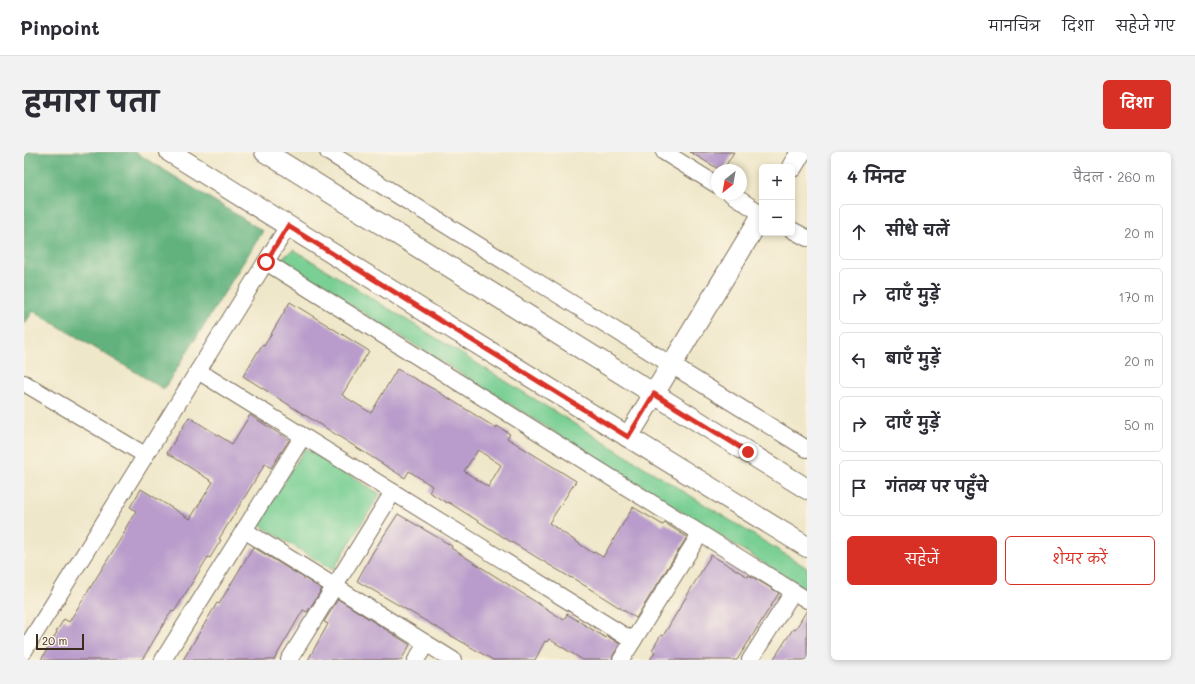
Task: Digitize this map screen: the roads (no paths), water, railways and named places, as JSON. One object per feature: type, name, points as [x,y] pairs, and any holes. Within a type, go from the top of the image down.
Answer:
[{"type":"street","points":[[170,152],[807,547]]},
{"type":"street","points":[[265,152],[807,489]]},
{"type":"street","points":[[328,152],[807,450]]},
{"type":"street","points":[[664,152],[711,181]]},
{"type":"street","points":[[794,164],[801,152]]},
{"type":"street","points":[[740,200],[759,213]]},
{"type":"street","points":[[628,437],[759,220]]},
{"type":"street","points":[[24,651],[288,226]]},
{"type":"street","points":[[795,232],[807,238]]},
{"type":"street","points":[[266,262],[807,600]]},
{"type":"street","points":[[198,371],[633,641]]},
{"type":"street","points":[[24,382],[146,455]]},
{"type":"street","points":[[163,660],[302,436]]},
{"type":"street","points":[[288,660],[393,492]]},
{"type":"street","points":[[244,530],[453,660]]},
{"type":"street","points":[[621,660],[700,534]]},
{"type":"street","points":[[750,660],[793,592]]},
{"type":"street","points":[[416,660],[426,644]]}]
